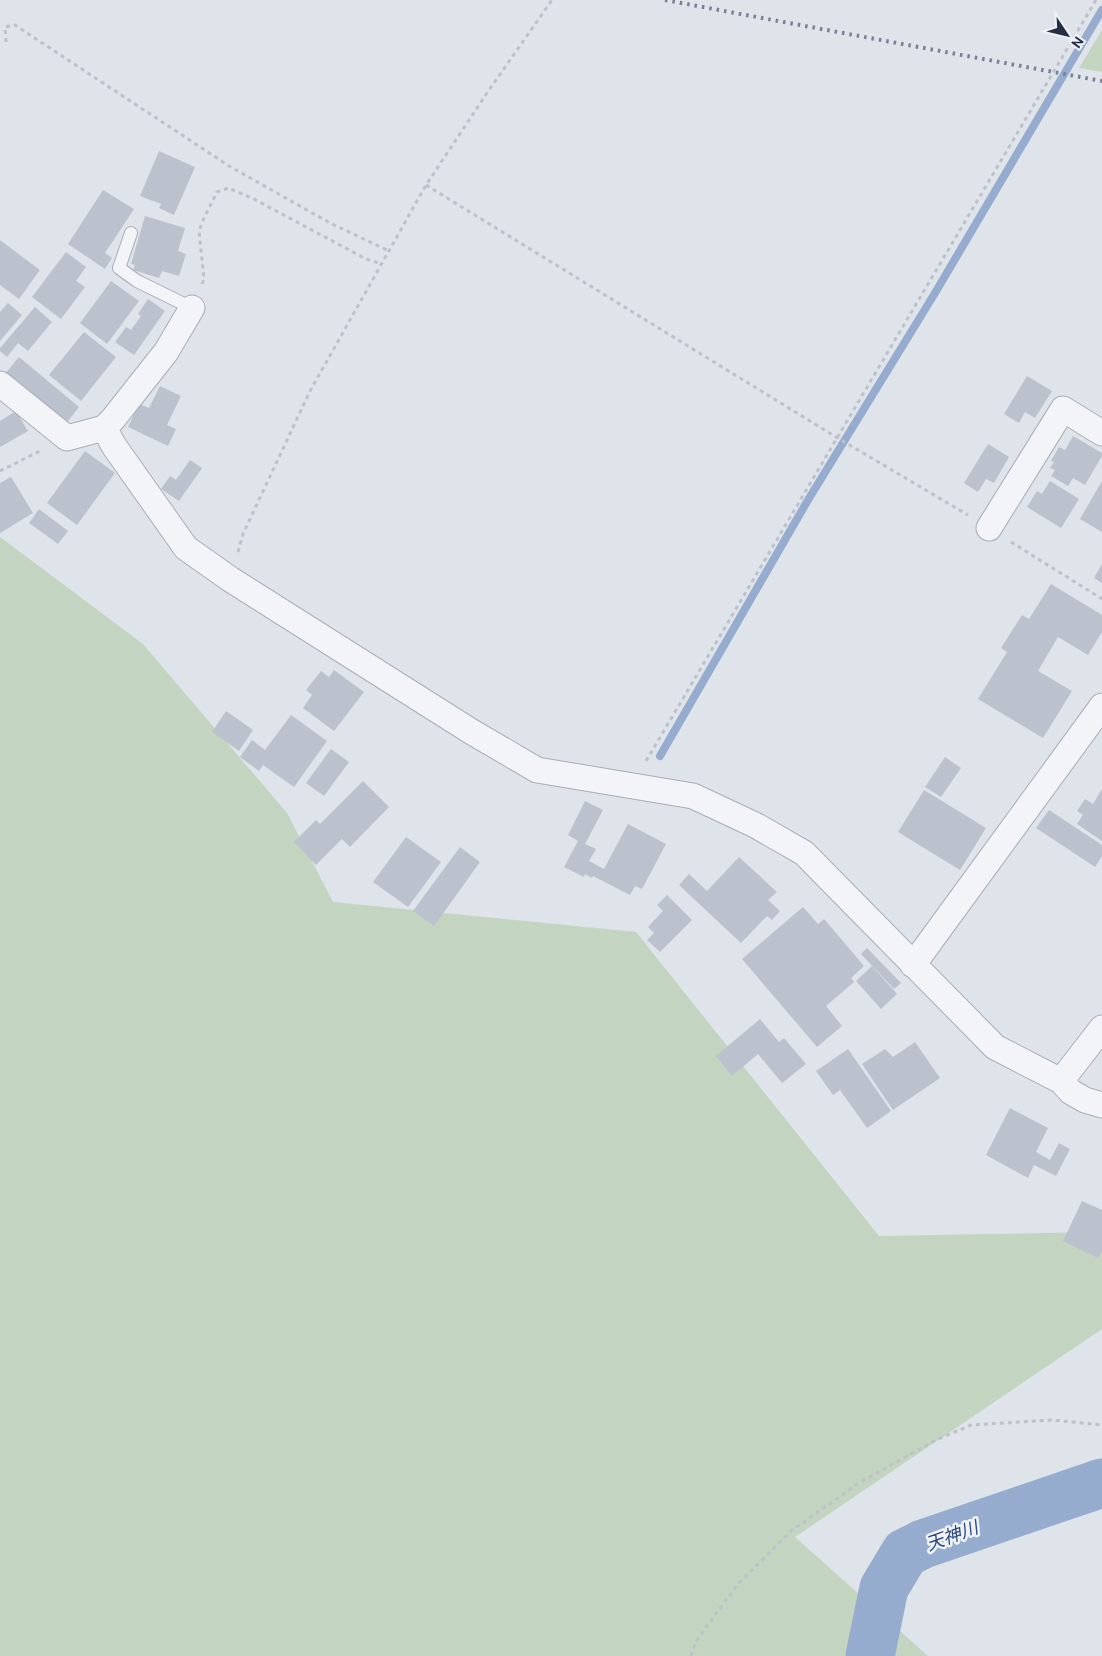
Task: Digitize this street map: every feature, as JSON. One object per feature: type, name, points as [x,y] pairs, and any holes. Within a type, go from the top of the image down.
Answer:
[{"type":"street","points":[[0,384],[67,438],[104,428],[166,352],[192,308]]},
{"type":"street","points":[[989,528],[1063,410],[1102,433]]},
{"type":"street","points":[[104,428],[114,446],[186,548],[230,579],[472,732],[537,770],[693,796],[755,825],[804,853],[995,1047],[1061,1081],[1071,1092],[1086,1100],[1102,1105]]},
{"type":"street","points":[[913,965],[1102,706]]},
{"type":"street","points":[[1061,1081],[1102,1028]]},
{"type":"lane","points":[[131,233],[119,268],[137,281],[192,308]]},
{"type":"path","points":[[230,579],[243,534],[310,390],[426,185],[552,0]]},
{"type":"path","points":[[632,786],[650,751],[838,438],[1096,0]]},
{"type":"path","points":[[6,42],[5,26],[15,25],[229,166],[330,223],[389,252]]},
{"type":"path","points":[[426,185],[850,446]]},
{"type":"path","points":[[192,308],[198,300],[204,279],[199,231],[217,192],[228,188],[252,198],[366,259],[382,264]]},
{"type":"path","points":[[0,471],[67,438]]},
{"type":"path","points":[[692,1656],[696,1641],[738,1584],[791,1532],[859,1483],[934,1441],[971,1425],[1052,1420],[1102,1425]]},
{"type":"green space","points":[[1102,30],[1102,72],[1079,68]]},
{"type":"green space","points":[[0,537],[143,644],[287,813],[333,902],[636,932],[879,1236],[1102,1232],[1102,1329],[795,1537],[928,1656],[0,1656]]},
{"type":"building","points":[[159,151],[195,167],[174,215],[159,208],[161,204],[140,196]]},
{"type":"building","points":[[103,190],[134,209],[105,253],[112,258],[105,269],[68,244]]},
{"type":"building","points":[[145,216],[185,228],[178,251],[186,254],[179,276],[162,271],[159,278],[133,270],[135,265],[131,264]]},
{"type":"building","points":[[0,240],[40,270],[19,299],[0,285]]},
{"type":"building","points":[[66,252],[86,267],[76,281],[85,287],[61,319],[32,297]]},
{"type":"building","points":[[111,281],[139,301],[107,344],[80,323]]},
{"type":"building","points":[[148,299],[165,311],[134,355],[115,342],[126,327],[131,330],[141,316],[138,314]]},
{"type":"building","points":[[8,303],[22,315],[0,341],[0,312]]},
{"type":"building","points":[[35,307],[52,322],[28,351],[18,343],[7,357],[0,351],[0,348]]},
{"type":"building","points":[[84,332],[116,357],[81,401],[49,375]]},
{"type":"building","points":[[19,357],[79,407],[65,425],[4,375]]},
{"type":"building","points":[[1027,376],[1052,391],[1035,418],[1025,412],[1019,423],[1004,414]]},
{"type":"building","points":[[160,386],[181,396],[167,425],[176,429],[168,446],[128,427],[139,404],[149,408]]},
{"type":"building","points":[[16,411],[28,431],[0,447],[0,421]]},
{"type":"building","points":[[1073,436],[1102,453],[1085,485],[1073,478],[1068,486],[1051,476],[1055,470],[1050,468],[1054,462],[1051,461],[1059,447],[1065,450]]},
{"type":"building","points":[[988,444],[1009,457],[994,483],[986,479],[978,492],[964,483]]},
{"type":"building","points":[[85,451],[115,473],[77,525],[47,503]]},
{"type":"building","points":[[190,460],[202,468],[179,501],[161,489],[170,476],[176,480]]},
{"type":"building","points":[[11,477],[33,513],[0,533],[0,483]]},
{"type":"building","points":[[1050,481],[1079,499],[1061,528],[1027,507],[1037,491],[1042,494]]},
{"type":"building","points":[[1102,481],[1102,532],[1080,519]]},
{"type":"building","points":[[39,509],[68,531],[58,544],[29,523]]},
{"type":"building","points":[[1102,564],[1102,583],[1094,578]]},
{"type":"building","points":[[1051,584],[1102,615],[1102,632],[1088,655],[1058,637],[1038,671],[1072,691],[1043,738],[978,699],[1007,652],[1001,648],[1022,615],[1029,619]]},
{"type":"building","points":[[334,670],[364,692],[334,731],[303,708],[312,695],[306,690],[321,671],[329,677]]},
{"type":"building","points":[[226,711],[253,730],[239,751],[212,732]]},
{"type":"building","points":[[291,715],[327,741],[294,787],[263,765],[259,771],[240,757],[252,740],[265,750]]},
{"type":"building","points":[[331,749],[349,762],[324,796],[306,783]]},
{"type":"building","points":[[945,757],[961,768],[941,797],[925,787]]},
{"type":"building","points":[[363,781],[389,807],[350,847],[342,839],[316,865],[294,842],[316,820],[320,824]]},
{"type":"building","points":[[1102,789],[1102,841],[1077,824],[1083,815],[1077,811],[1085,799],[1093,804]]},
{"type":"building","points":[[924,790],[986,828],[960,870],[898,832]]},
{"type":"building","points":[[585,801],[603,810],[585,844],[596,849],[589,861],[604,869],[628,824],[666,844],[642,889],[635,886],[630,895],[593,876],[592,878],[585,874],[584,877],[564,867],[578,841],[568,835]]},
{"type":"building","points":[[1049,810],[1102,845],[1102,856],[1095,867],[1036,828]]},
{"type":"building","points":[[406,837],[441,862],[408,907],[373,882]]},
{"type":"building","points":[[460,847],[480,862],[434,926],[413,911]]},
{"type":"building","points":[[739,857],[777,892],[768,900],[780,911],[772,920],[767,916],[741,943],[679,885],[689,874],[707,891]]},
{"type":"building","points":[[667,895],[692,920],[660,952],[647,940],[654,933],[648,927],[663,911],[657,905]]},
{"type":"building","points":[[803,907],[818,924],[824,919],[864,966],[851,978],[854,982],[826,1006],[842,1026],[817,1047],[742,959]]},
{"type":"building","points":[[867,948],[901,983],[894,989],[861,954]]},
{"type":"building","points":[[872,966],[897,994],[881,1009],[856,981]]},
{"type":"building","points":[[760,1019],[779,1042],[784,1038],[806,1064],[782,1083],[758,1054],[732,1076],[716,1056]]},
{"type":"building","points":[[915,1042],[940,1078],[893,1110],[862,1064],[885,1049],[893,1057]]},
{"type":"building","points":[[848,1049],[891,1111],[867,1128],[840,1090],[833,1095],[816,1071]]},
{"type":"building","points":[[1010,1108],[1048,1128],[1036,1152],[1050,1160],[1059,1143],[1070,1149],[1056,1176],[1034,1165],[1028,1178],[986,1155]]},
{"type":"building","points":[[1082,1201],[1102,1210],[1102,1251],[1098,1258],[1063,1241]]},
{"type":"waterway","points":[[660,756],[808,500],[935,293],[1102,10]]},
{"type":"waterway","name":"天神川","points":[[870,1656],[884,1588],[905,1553],[923,1544],[1102,1483]]},
{"type":"railway","points":[[665,0],[1102,81]]}]
